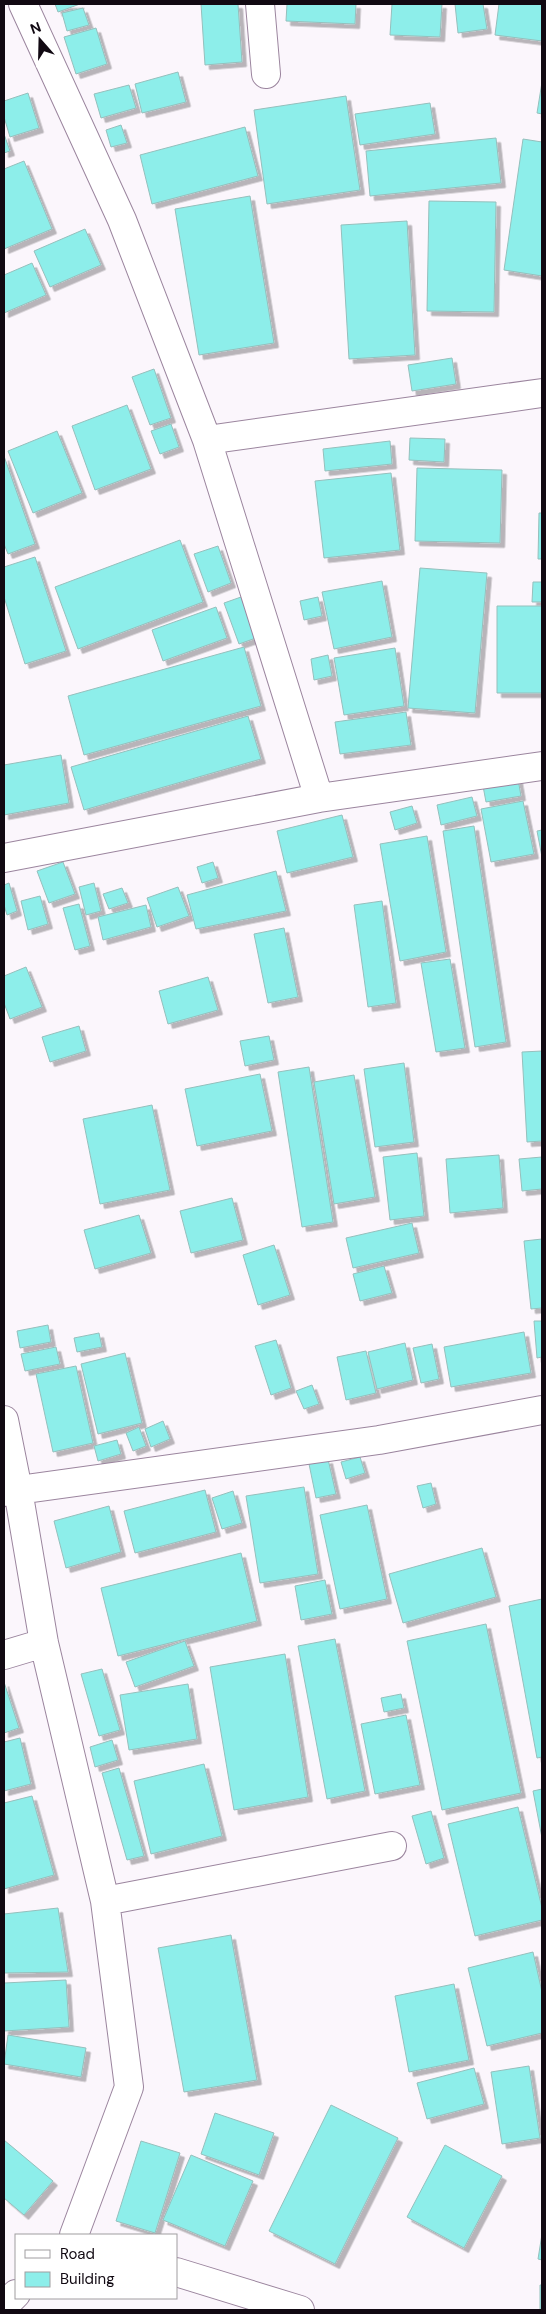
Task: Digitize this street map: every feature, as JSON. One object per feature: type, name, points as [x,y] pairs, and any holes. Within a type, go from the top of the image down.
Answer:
[{"type":"street","points":[[23,4],[122,220],[207,440],[320,798]]},
{"type":"street","points":[[260,4],[266,74]]},
{"type":"street","points":[[207,440],[542,393]]},
{"type":"street","points":[[4,858],[320,798],[542,766]]},
{"type":"street","points":[[11,1491],[379,1440],[542,1410]]},
{"type":"street","points":[[4,1420],[11,1491],[44,1643],[105,1900],[129,2087],[74,2234]]},
{"type":"street","points":[[4,1655],[44,1643]]},
{"type":"street","points":[[105,1900],[392,1846]]},
{"type":"street","points":[[178,2273],[300,2310]]},
{"type":"street","points":[[4,2306],[15,2295]]},
{"type":"building","points":[[55,4],[80,4],[58,12]]},
{"type":"building","points":[[201,4],[238,4],[242,62],[205,65]]},
{"type":"building","points":[[287,4],[356,4],[355,24],[286,21]]},
{"type":"building","points":[[392,4],[442,4],[440,37],[390,35]]},
{"type":"building","points":[[455,4],[483,4],[487,29],[458,33]]},
{"type":"building","points":[[499,4],[542,4],[542,41],[495,35]]},
{"type":"building","points":[[83,8],[89,25],[67,31],[62,13]]},
{"type":"building","points":[[96,28],[107,64],[76,74],[64,37]]},
{"type":"building","points":[[178,72],[186,102],[142,113],[135,84]]},
{"type":"building","points":[[542,82],[542,114],[537,113]]},
{"type":"building","points":[[129,85],[136,108],[101,118],[94,94]]},
{"type":"building","points":[[28,93],[39,128],[10,137],[4,117],[4,101]]},
{"type":"building","points":[[346,96],[360,190],[267,204],[254,110]]},
{"type":"building","points":[[430,103],[435,134],[360,145],[355,114]]},
{"type":"building","points":[[121,125],[127,143],[111,147],[106,130]]},
{"type":"building","points":[[245,127],[258,176],[152,204],[140,155]]},
{"type":"building","points":[[4,134],[10,151],[4,153]]},
{"type":"building","points":[[496,138],[501,183],[370,196],[366,151]]},
{"type":"building","points":[[523,139],[542,142],[542,276],[504,270]]},
{"type":"building","points":[[24,161],[52,229],[4,249],[4,169]]},
{"type":"building","points":[[250,196],[274,343],[199,355],[175,209]]},
{"type":"building","points":[[429,201],[496,202],[494,312],[427,311]]},
{"type":"building","points":[[407,221],[415,355],[349,359],[341,225]]},
{"type":"building","points":[[85,229],[101,265],[50,287],[34,251]]},
{"type":"building","points":[[32,263],[46,295],[4,313],[4,275]]},
{"type":"building","points":[[452,358],[456,384],[412,391],[408,365]]},
{"type":"building","points":[[154,369],[171,418],[150,425],[132,377]]},
{"type":"building","points":[[127,405],[151,469],[95,490],[72,426]]},
{"type":"building","points":[[171,424],[179,447],[160,454],[151,431]]},
{"type":"building","points":[[57,431],[82,493],[33,513],[8,451]]},
{"type":"building","points":[[410,438],[445,439],[444,462],[409,460]]},
{"type":"building","points":[[390,441],[392,464],[325,471],[323,449]]},
{"type":"building","points":[[4,456],[35,544],[8,554],[4,544]]},
{"type":"building","points":[[417,468],[502,470],[500,543],[415,541]]},
{"type":"building","points":[[391,473],[400,550],[324,558],[315,481]]},
{"type":"building","points":[[539,513],[542,513],[542,559],[538,559]]},
{"type":"building","points":[[180,540],[203,602],[78,649],[55,587]]},
{"type":"building","points":[[218,546],[231,583],[208,592],[194,554]]},
{"type":"building","points":[[35,557],[66,651],[25,664],[4,597],[4,567]]},
{"type":"building","points":[[420,568],[487,573],[475,713],[408,708]]},
{"type":"building","points":[[382,581],[392,637],[334,649],[322,592]]},
{"type":"building","points":[[533,582],[542,582],[542,602],[532,602]]},
{"type":"building","points":[[241,597],[256,638],[239,644],[224,603]]},
{"type":"building","points":[[318,597],[322,616],[304,620],[300,601]]},
{"type":"building","points":[[497,606],[542,606],[542,693],[497,693]]},
{"type":"building","points":[[216,607],[227,638],[163,661],[152,630]]},
{"type":"building","points":[[244,647],[261,706],[84,755],[68,696]]},
{"type":"building","points":[[395,648],[404,706],[344,715],[334,658]]},
{"type":"building","points":[[328,655],[332,676],[314,680],[311,659]]},
{"type":"building","points":[[406,712],[411,745],[340,754],[335,722]]},
{"type":"building","points":[[248,716],[261,759],[84,810],[71,767]]},
{"type":"building","points":[[61,755],[69,803],[4,815],[4,765]]},
{"type":"building","points":[[518,779],[521,796],[486,802],[483,786]]},
{"type":"building","points":[[472,797],[477,816],[441,825],[437,805]]},
{"type":"building","points":[[523,801],[534,854],[491,862],[481,809]]},
{"type":"building","points":[[412,806],[417,823],[395,830],[390,812]]},
{"type":"building","points":[[342,815],[353,857],[287,873],[277,831]]},
{"type":"building","points":[[474,826],[506,1042],[475,1047],[443,831]]},
{"type":"building","points":[[542,830],[542,857],[537,831]]},
{"type":"building","points":[[427,836],[446,952],[400,961],[380,844]]},
{"type":"building","points":[[63,862],[75,894],[49,903],[37,871]]},
{"type":"building","points":[[213,862],[218,878],[202,883],[197,867]]},
{"type":"building","points":[[276,871],[286,911],[196,929],[187,895]]},
{"type":"building","points":[[9,883],[17,911],[7,915],[4,905],[4,885]]},
{"type":"building","points":[[94,883],[101,911],[86,915],[79,887]]},
{"type":"building","points":[[178,887],[189,916],[157,927],[147,898]]},
{"type":"building","points":[[122,888],[128,903],[109,909],[103,894]]},
{"type":"building","points":[[40,896],[48,924],[28,930],[21,901]]},
{"type":"building","points":[[382,901],[396,1003],[368,1007],[354,905]]},
{"type":"building","points":[[79,904],[90,946],[75,950],[63,908]]},
{"type":"building","points":[[146,905],[151,927],[103,940],[98,917]]},
{"type":"building","points":[[284,928],[298,997],[268,1003],[254,934]]},
{"type":"building","points":[[450,959],[465,1048],[436,1052],[421,963]]},
{"type":"building","points":[[26,967],[42,1007],[10,1019],[4,1003],[4,976]]},
{"type":"building","points":[[208,977],[218,1010],[168,1024],[159,991]]},
{"type":"building","points":[[79,1026],[86,1051],[50,1062],[42,1037]]},
{"type":"building","points":[[269,1036],[274,1060],[245,1066],[240,1041]]},
{"type":"building","points":[[542,1051],[542,1141],[527,1142],[522,1052]]},
{"type":"building","points":[[404,1063],[414,1142],[375,1147],[364,1069]]},
{"type":"building","points":[[309,1067],[333,1222],[302,1227],[278,1072]]},
{"type":"building","points":[[260,1074],[272,1131],[197,1146],[185,1089]]},
{"type":"building","points":[[354,1075],[375,1197],[334,1204],[314,1082]]},
{"type":"building","points":[[152,1105],[170,1190],[100,1204],[83,1119]]},
{"type":"building","points":[[417,1153],[424,1216],[390,1220],[383,1157]]},
{"type":"building","points":[[499,1155],[503,1208],[450,1213],[446,1159]]},
{"type":"building","points":[[542,1157],[542,1189],[522,1191],[519,1159]]},
{"type":"building","points":[[232,1198],[243,1240],[191,1253],[180,1211]]},
{"type":"building","points":[[139,1215],[151,1253],[95,1269],[84,1230]]},
{"type":"building","points":[[412,1223],[419,1253],[353,1268],[346,1238]]},
{"type":"building","points":[[542,1239],[542,1308],[531,1309],[524,1241]]},
{"type":"building","points":[[274,1245],[290,1295],[258,1305],[243,1255]]},
{"type":"building","points":[[384,1266],[392,1293],[360,1301],[353,1274]]},
{"type":"building","points":[[534,1321],[542,1321],[542,1357],[537,1358]]},
{"type":"building","points":[[48,1325],[51,1342],[20,1348],[17,1331]]},
{"type":"building","points":[[524,1332],[531,1373],[451,1387],[444,1347]]},
{"type":"building","points":[[99,1333],[102,1347],[77,1352],[74,1338]]},
{"type":"building","points":[[276,1340],[291,1388],[271,1395],[255,1346]]},
{"type":"building","points":[[405,1343],[413,1380],[377,1389],[368,1352]]},
{"type":"building","points":[[432,1344],[439,1379],[421,1383],[413,1348]]},
{"type":"building","points":[[56,1347],[60,1364],[25,1371],[21,1354]]},
{"type":"building","points":[[366,1351],[376,1393],[346,1400],[337,1357]]},
{"type":"building","points":[[125,1353],[142,1423],[98,1434],[81,1364]]},
{"type":"building","points":[[76,1366],[93,1443],[53,1452],[36,1374]]},
{"type":"building","points":[[312,1385],[319,1404],[304,1409],[296,1391]]},
{"type":"building","points":[[163,1421],[170,1439],[151,1447],[145,1429]]},
{"type":"building","points":[[139,1427],[146,1446],[133,1451],[126,1433]]},
{"type":"building","points":[[117,1440],[121,1454],[98,1461],[94,1446]]},
{"type":"building","points":[[360,1457],[365,1473],[346,1479],[341,1462]]},
{"type":"building","points":[[328,1459],[336,1494],[316,1498],[309,1464]]},
{"type":"building","points":[[431,1483],[436,1504],[423,1508],[417,1486]]},
{"type":"building","points":[[304,1487],[318,1574],[260,1583],[246,1496]]},
{"type":"building","points":[[205,1490],[216,1532],[135,1553],[124,1511]]},
{"type":"building","points":[[233,1491],[242,1523],[222,1529],[212,1498]]},
{"type":"building","points":[[367,1505],[387,1599],[340,1609],[320,1515]]},
{"type":"building","points":[[109,1506],[121,1552],[66,1568],[54,1521]]},
{"type":"building","points":[[482,1548],[496,1597],[403,1623],[389,1574]]},
{"type":"building","points":[[241,1553],[257,1621],[118,1656],[101,1588]]},
{"type":"building","points":[[325,1580],[332,1614],[301,1620],[295,1586]]},
{"type":"building","points":[[542,1599],[542,1757],[537,1758],[509,1606]]},
{"type":"building","points":[[486,1624],[521,1793],[442,1810],[407,1641]]},
{"type":"building","points":[[335,1639],[365,1791],[327,1799],[298,1646]]},
{"type":"building","points":[[185,1641],[194,1666],[135,1687],[126,1662]]},
{"type":"building","points":[[285,1654],[308,1797],[234,1810],[210,1667]]},
{"type":"building","points":[[102,1669],[120,1730],[99,1736],[81,1674]]},
{"type":"building","points":[[4,1682],[19,1728],[4,1733]]},
{"type":"building","points":[[188,1684],[197,1739],[129,1750],[120,1695]]},
{"type":"building","points":[[401,1694],[404,1708],[384,1712],[381,1698]]},
{"type":"building","points":[[406,1715],[420,1785],[375,1794],[361,1724]]},
{"type":"building","points":[[20,1738],[31,1784],[4,1791],[4,1742]]},
{"type":"building","points":[[112,1740],[118,1760],[95,1767],[90,1747]]},
{"type":"building","points":[[204,1764],[222,1836],[151,1854],[134,1781]]},
{"type":"building","points":[[119,1768],[144,1856],[127,1860],[102,1773]]},
{"type":"building","points":[[542,1789],[542,1838],[533,1791]]},
{"type":"building","points":[[32,1796],[54,1875],[4,1889],[4,1803]]},
{"type":"building","points":[[518,1807],[542,1908],[542,1920],[475,1936],[448,1824]]},
{"type":"building","points":[[431,1811],[444,1858],[426,1864],[412,1816]]},
{"type":"building","points":[[58,1908],[68,1972],[4,1973],[4,1914]]},
{"type":"building","points":[[231,1935],[257,2080],[184,2092],[158,1948]]},
{"type":"building","points":[[533,1952],[542,1992],[542,2033],[487,2046],[468,1968]]},
{"type":"building","points":[[66,1980],[69,2027],[4,2031],[4,1983]]},
{"type":"building","points":[[454,1984],[469,2060],[409,2072],[395,1996]]},
{"type":"building","points":[[8,2035],[86,2048],[81,2077],[4,2064]]},
{"type":"building","points":[[529,2066],[540,2138],[502,2144],[491,2072]]},
{"type":"building","points":[[474,2068],[484,2104],[427,2119],[417,2083]]},
{"type":"building","points":[[331,2105],[398,2138],[335,2264],[269,2231]]},
{"type":"building","points":[[215,2113],[274,2133],[259,2175],[201,2154]]},
{"type":"building","points":[[4,2140],[53,2181],[24,2215],[4,2198]]},
{"type":"building","points":[[141,2141],[180,2153],[155,2233],[116,2221]]},
{"type":"building","points":[[445,2145],[502,2176],[464,2248],[407,2217]]},
{"type":"building","points":[[191,2155],[253,2181],[225,2246],[163,2220]]},
{"type":"building","points":[[542,2234],[542,2260],[538,2259]]},
{"type":"building","points":[[540,2285],[542,2285],[542,2310],[540,2310]]}]
